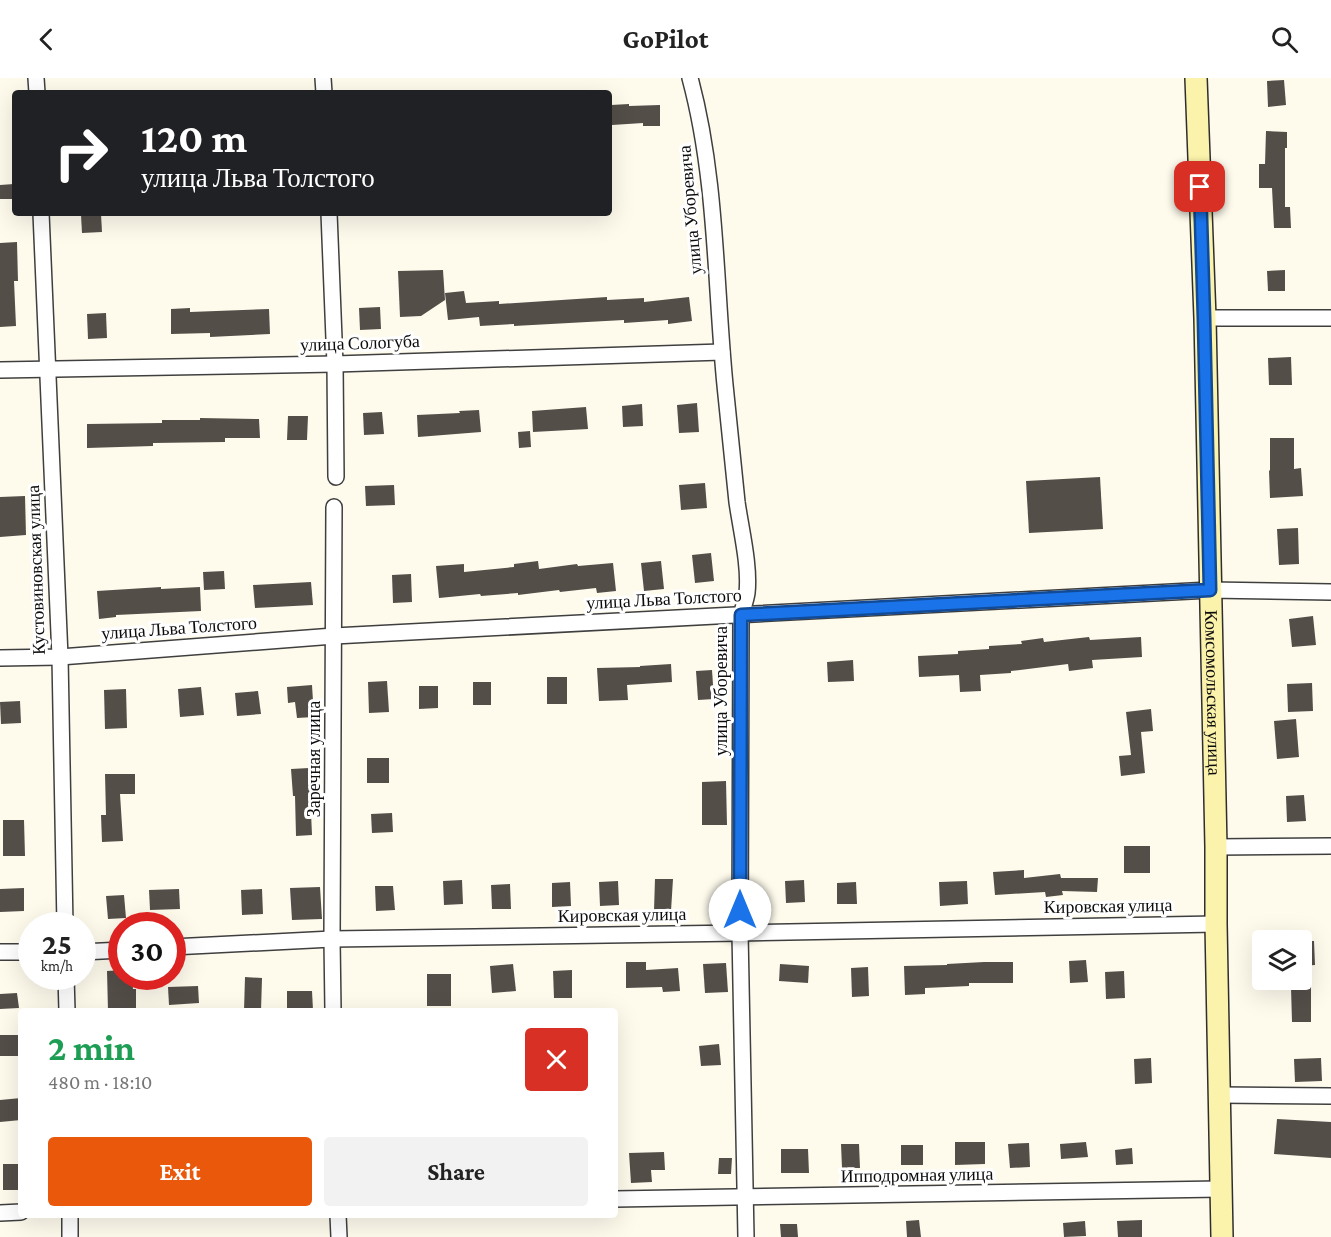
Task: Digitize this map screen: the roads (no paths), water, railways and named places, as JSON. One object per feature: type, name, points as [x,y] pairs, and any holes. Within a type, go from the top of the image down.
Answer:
[{"type":"main road","name":"Комсомольская улица","points":[[1196,78],[1216,847],[1218,1095],[1222,1237]]},
{"type":"street","name":"улица Уборевича","points":[[690,78],[698,105],[705,148],[722,352],[737,502],[747,571],[747,593],[741,615],[740,933],[746,1237]]},
{"type":"street","name":"Кустовиновская улица","points":[[41,216],[60,657],[65,912]]},
{"type":"street","points":[[329,216],[335,364],[336,477]]},
{"type":"street","points":[[1204,318],[1331,318]]},
{"type":"street","name":"улица Сологуба","points":[[0,370],[335,364],[722,352]]},
{"type":"street","name":"Заречная улица","points":[[333,1008],[334,507]]},
{"type":"street","name":"улица Льва Толстого","points":[[0,658],[60,657],[334,636],[1210,590],[1331,592]]},
{"type":"street","points":[[1216,847],[1331,846]]},
{"type":"street","name":"Кировская улица","points":[[186,946],[332,939],[1216,924]]},
{"type":"street","points":[[0,952],[18,952]]},
{"type":"street","points":[[66,990],[67,1008]]},
{"type":"street","points":[[1218,1095],[1331,1096]]},
{"type":"street","name":"Ипподромная улица","points":[[618,1199],[1220,1189]]},
{"type":"street","points":[[0,1213],[18,1212]]},
{"type":"street","points":[[70,1218],[70,1237]]},
{"type":"street","points":[[338,1218],[339,1237]]}]
